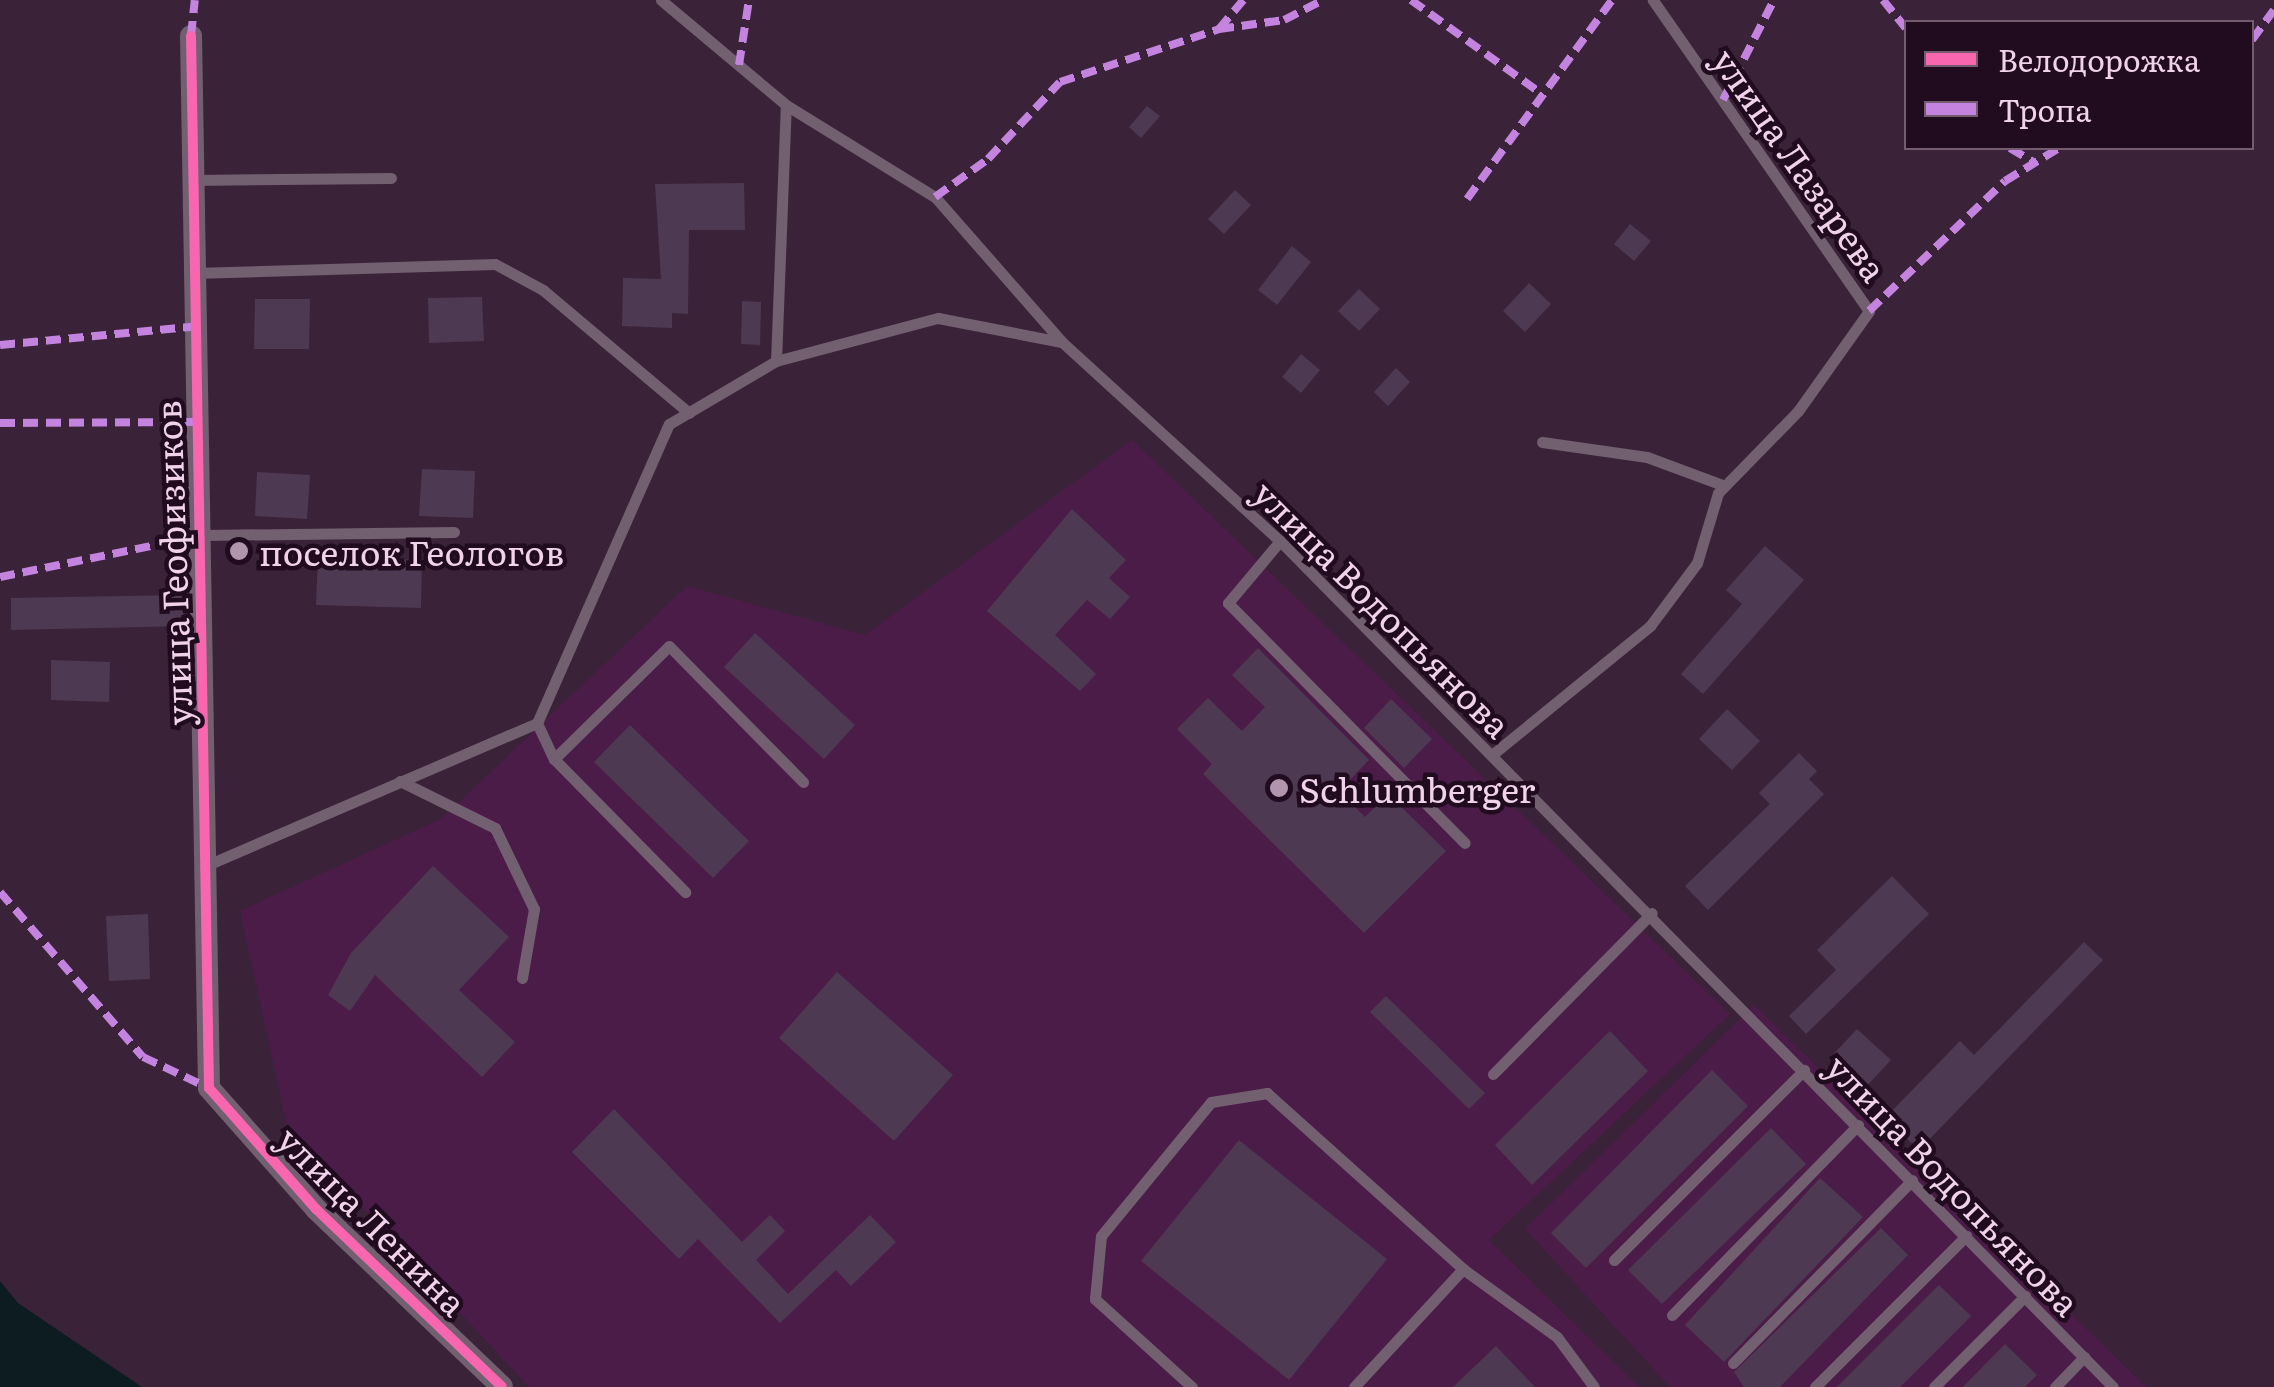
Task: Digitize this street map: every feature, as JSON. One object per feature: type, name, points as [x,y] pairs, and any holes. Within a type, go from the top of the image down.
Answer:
[{"type":"street","name":"улица Геофизиков","points":[[192,36],[193,273],[204,535],[209,1088]]},
{"type":"street","name":"улица Ленина","points":[[209,1088],[316,1209],[502,1387]]},
{"type":"lane","name":"улица Водопьянова","points":[[662,0],[786,105],[935,197],[1062,342],[1280,541],[1652,913],[2113,1387]]},
{"type":"lane","name":"улица Лазарева","points":[[1653,0],[1869,310],[1798,411],[1725,486]]},
{"type":"lane","points":[[776,361],[786,105]]},
{"type":"lane","points":[[192,180],[391,178]]},
{"type":"lane","points":[[193,273],[495,264],[542,290],[689,413]]},
{"type":"lane","points":[[204,866],[537,723],[669,424],[776,361],[938,318],[1062,342]]},
{"type":"lane","points":[[1493,754],[1650,626],[1697,563],[1725,486],[1647,457],[1542,442]]},
{"type":"lane","points":[[204,535],[454,532]]},
{"type":"lane","points":[[1280,541],[1228,604],[1465,843]]},
{"type":"lane","points":[[554,759],[668,646],[803,782]]},
{"type":"lane","points":[[537,723],[554,759],[684,892]]},
{"type":"lane","points":[[400,780],[494,828],[534,908],[522,978]]},
{"type":"lane","points":[[1493,1074],[1652,913]]},
{"type":"lane","points":[[1614,1260],[1804,1070]]},
{"type":"lane","points":[[1192,1387],[1096,1299],[1101,1236],[1211,1102],[1267,1093],[1464,1269],[1558,1338],[1594,1387]]},
{"type":"lane","points":[[1672,1315],[1858,1125]]},
{"type":"lane","points":[[1733,1363],[1912,1180]]},
{"type":"lane","points":[[1815,1387],[1966,1236]]},
{"type":"lane","points":[[1354,1387],[1464,1269]]},
{"type":"lane","points":[[1934,1387],[2024,1296]]},
{"type":"lane","points":[[2055,1387],[2084,1358]]},
{"type":"shaded area","points":[[1132,440],[1730,1014],[1489,1240],[1639,1387],[529,1387],[287,1126],[240,911],[441,819],[687,586],[865,635]]},
{"type":"shaded area","points":[[1754,1005],[2146,1387],[1670,1387],[1525,1229]]},
{"type":"shaded area","points":[[0,1281],[18,1303],[142,1387],[0,1387]]},
{"type":"building","points":[[1147,106],[1160,116],[1141,138],[1129,127]]},
{"type":"building","points":[[744,183],[745,230],[689,230],[688,314],[672,313],[672,328],[622,326],[623,278],[661,279],[655,184]]},
{"type":"building","points":[[1235,190],[1251,205],[1224,234],[1208,219]]},
{"type":"building","points":[[1630,224],[1651,241],[1634,261],[1614,244]]},
{"type":"building","points":[[1292,246],[1311,262],[1277,305],[1258,290]]},
{"type":"building","points":[[1529,283],[1551,304],[1525,332],[1503,311]]},
{"type":"building","points":[[1359,289],[1380,309],[1359,331],[1338,311]]},
{"type":"building","points":[[482,297],[484,341],[429,343],[428,298]]},
{"type":"building","points":[[255,299],[310,299],[309,349],[254,349]]},
{"type":"building","points":[[742,301],[761,302],[760,345],[741,344]]},
{"type":"building","points":[[1301,354],[1320,370],[1301,393],[1282,377]]},
{"type":"building","points":[[1396,368],[1410,382],[1388,406],[1374,392]]},
{"type":"building","points":[[422,469],[475,471],[473,518],[419,516]]},
{"type":"building","points":[[257,472],[310,475],[307,519],[255,516]]},
{"type":"building","points":[[1072,509],[1126,560],[1109,578],[1130,597],[1110,619],[1087,600],[1055,635],[1096,674],[1080,691],[987,611]]},
{"type":"building","points":[[1765,546],[1804,580],[1703,694],[1681,674],[1742,604],[1726,590]]},
{"type":"building","points":[[318,557],[422,560],[421,608],[316,605]]},
{"type":"building","points":[[183,595],[184,626],[11,630],[11,598]]},
{"type":"building","points":[[755,633],[855,725],[824,759],[724,667]]},
{"type":"building","name":"Schlumberger","points":[[1258,648],[1369,760],[1339,791],[1365,817],[1388,794],[1446,851],[1364,933],[1203,774],[1212,764],[1177,729],[1208,698],[1242,731],[1265,707],[1232,675]]},
{"type":"building","points":[[51,660],[110,662],[109,702],[51,700]]},
{"type":"building","points":[[1391,699],[1432,739],[1404,768],[1364,728]]},
{"type":"building","points":[[1727,709],[1760,741],[1732,770],[1699,739]]},
{"type":"building","points":[[630,725],[749,841],[713,878],[594,762]]},
{"type":"building","points":[[1799,753],[1817,771],[1809,779],[1824,794],[1708,910],[1685,886],[1770,804],[1759,793]]},
{"type":"building","points":[[433,866],[509,937],[459,990],[515,1042],[482,1077],[375,975],[350,1011],[328,995],[351,953]]},
{"type":"building","points":[[1892,876],[1929,914],[1806,1034],[1789,1016],[1836,970],[1817,950]]},
{"type":"building","points":[[148,914],[150,979],[109,981],[106,916]]},
{"type":"building","points":[[2084,942],[2103,960],[1919,1150],[1885,1118],[1960,1041],[1974,1055]]},
{"type":"building","points":[[837,972],[953,1075],[894,1141],[779,1038]]},
{"type":"building","points":[[1386,996],[1485,1093],[1469,1109],[1370,1012]]},
{"type":"building","points":[[1857,1029],[1891,1060],[1863,1090],[1829,1059]]},
{"type":"building","points":[[1610,1031],[1648,1071],[1532,1185],[1495,1145]]},
{"type":"building","points":[[1712,1070],[1748,1106],[1586,1268],[1551,1233]]},
{"type":"building","points":[[614,1109],[742,1242],[770,1215],[785,1231],[756,1260],[788,1294],[870,1215],[896,1242],[851,1286],[836,1270],[780,1323],[698,1239],[679,1259],[572,1152]]},
{"type":"building","points":[[1771,1128],[1806,1164],[1662,1304],[1628,1270]]},
{"type":"building","points":[[1239,1140],[1387,1259],[1289,1380],[1141,1261]]},
{"type":"building","points":[[1820,1178],[1863,1217],[1724,1362],[1685,1325]]},
{"type":"building","points":[[1881,1228],[1908,1255],[1780,1387],[1744,1387],[1734,1372]]},
{"type":"building","points":[[1939,1285],[1971,1316],[1900,1387],[1837,1387]]},
{"type":"building","points":[[2005,1344],[2037,1375],[2025,1387],[1963,1387]]},
{"type":"building","points":[[1496,1346],[1535,1387],[1453,1387]]},
{"type":"marked path","points":[[191,36],[195,0]]},
{"type":"marked path","points":[[739,65],[749,0]]},
{"type":"marked path","points":[[935,197],[988,159],[1060,82],[1219,29],[1243,0]]},
{"type":"marked path","points":[[1219,29],[1284,20],[1323,0]]},
{"type":"marked path","points":[[1411,0],[1542,94]]},
{"type":"marked path","points":[[1467,199],[1612,0]]},
{"type":"marked path","points":[[1723,100],[1774,0]]},
{"type":"marked path","points":[[1883,0],[1904,26]]},
{"type":"marked path","points":[[2254,37],[2274,10]]},
{"type":"marked path","points":[[2013,150],[2032,161]]},
{"type":"marked path","points":[[1869,311],[2005,181],[2056,150]]},
{"type":"marked path","points":[[0,345],[192,327]]},
{"type":"marked path","points":[[0,423],[197,422]]},
{"type":"marked path","points":[[0,577],[204,535]]},
{"type":"marked path","points":[[0,892],[143,1057],[209,1088]]},
{"type":"cycle path","points":[[191,36],[209,1088],[316,1209],[502,1387]]},
{"type":"place","name":"поселок Геологов","points":[[239,551]]},
{"type":"place","name":"Schlumberger","points":[[1279,788]]}]
